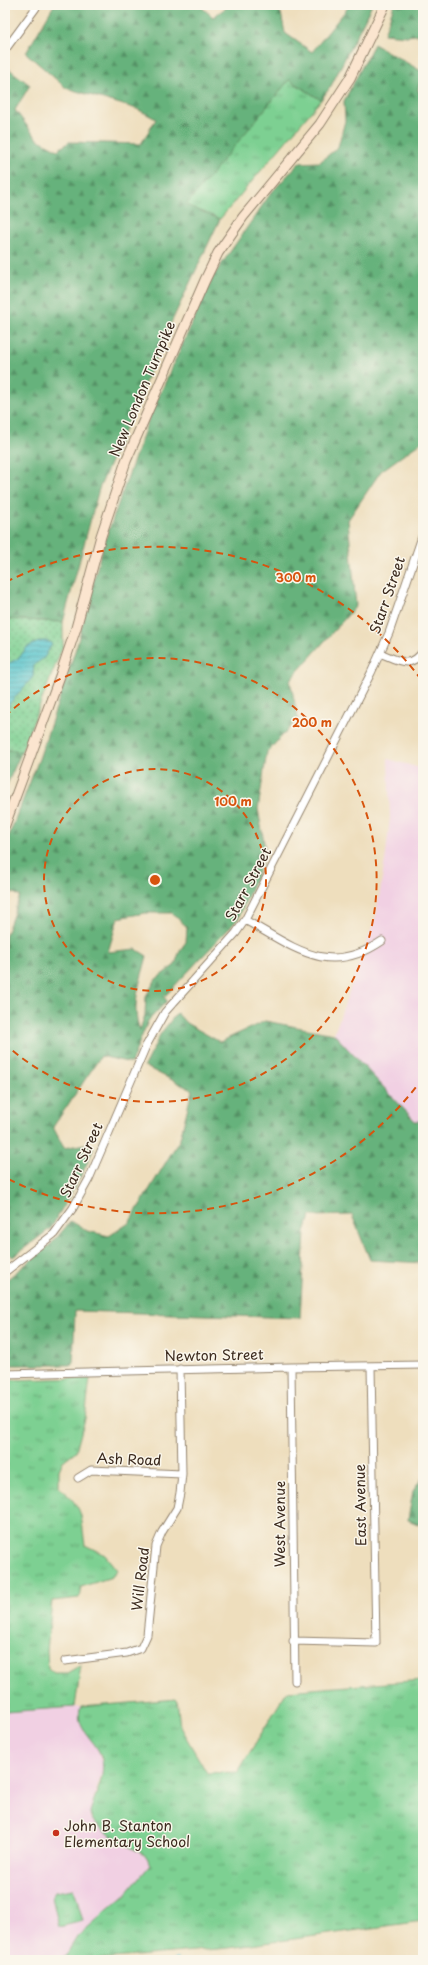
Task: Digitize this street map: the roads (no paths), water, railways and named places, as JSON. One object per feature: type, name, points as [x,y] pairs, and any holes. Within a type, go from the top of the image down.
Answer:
[{"type":"main road","name":"New London Turnpike","points":[[5,825],[60,676],[76,628],[101,536],[126,461],[204,280],[218,253],[243,217],[320,124],[350,78],[385,5]]},
{"type":"street","points":[[5,50],[38,5]]},
{"type":"street","name":"Starr Street","points":[[5,1272],[54,1234],[73,1208],[89,1179],[146,1046],[166,1012],[236,933],[245,920],[380,653],[423,534]]},
{"type":"street","points":[[380,653],[401,661],[409,662],[418,659],[423,651]]},
{"type":"street","points":[[245,920],[306,953],[324,958],[356,955],[382,941]]},
{"type":"street","name":"Newton Street","points":[[5,1374],[291,1366],[423,1365]]},
{"type":"street","name":"West Avenue","points":[[291,1366],[293,1641],[295,1681]]},
{"type":"street","name":"East Avenue","points":[[293,1641],[376,1644],[371,1366]]},
{"type":"street","name":"Will Road","points":[[65,1661],[127,1653],[141,1648],[147,1635],[156,1546],[162,1532],[177,1508],[180,1493],[182,1474],[180,1369]]},
{"type":"street","name":"Ash Road","points":[[78,1478],[91,1470],[182,1474]]},
{"type":"water","points":[[41,641],[48,641],[52,644],[44,658],[34,665],[33,677],[11,702],[5,712],[5,665],[19,658],[27,647]]},
{"type":"place","name":"John B. Stanton Elementary School","points":[[56,1833]]}]
